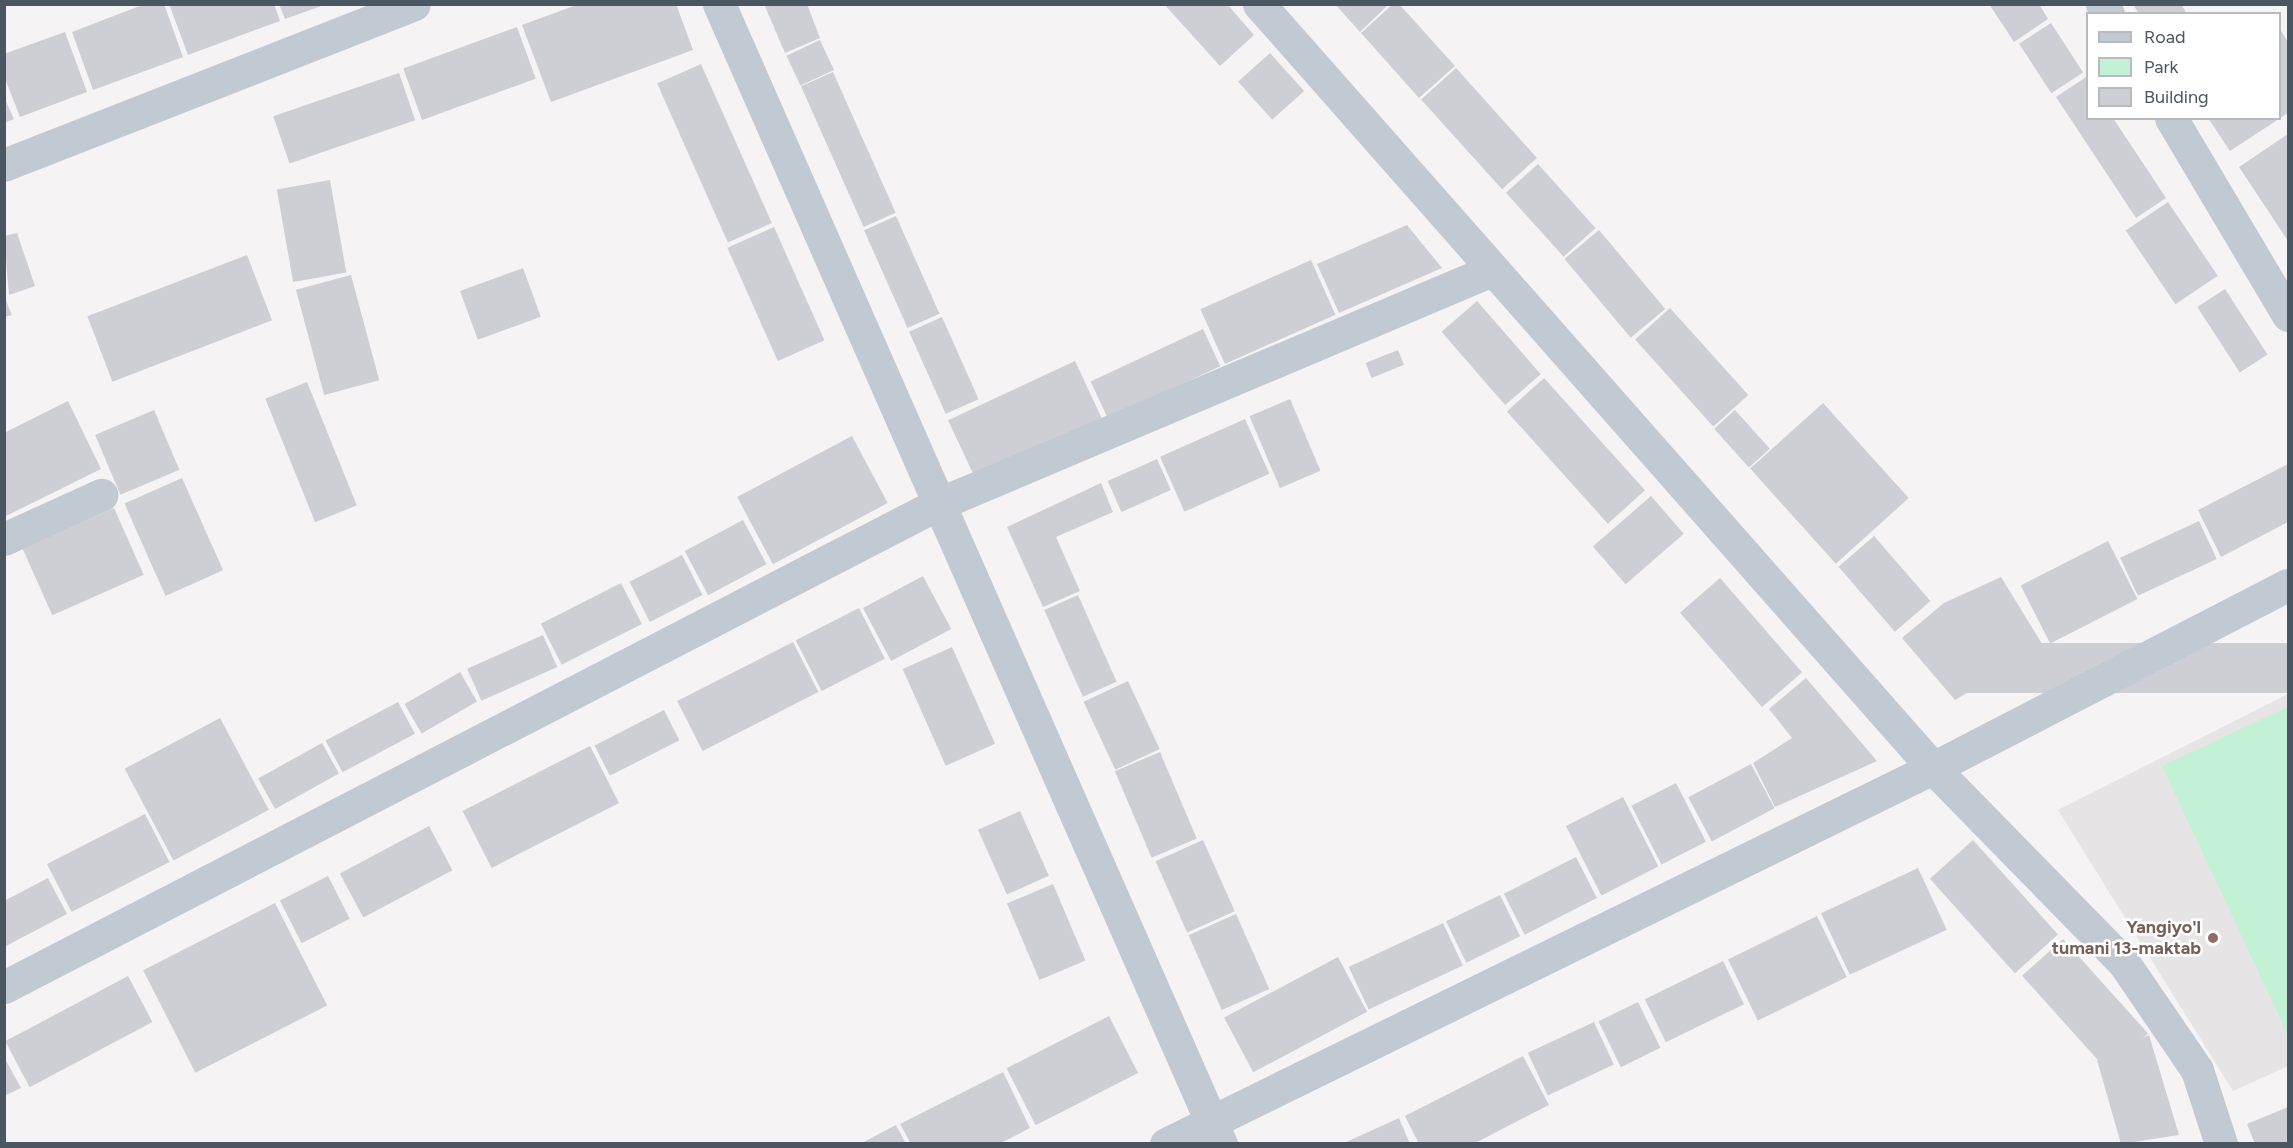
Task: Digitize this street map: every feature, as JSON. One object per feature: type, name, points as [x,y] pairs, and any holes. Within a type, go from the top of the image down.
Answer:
[{"type":"street","points":[[4,165],[414,4]]},
{"type":"street","points":[[719,4],[936,506],[1215,1131]]},
{"type":"street","points":[[1259,4],[1933,768],[2124,963],[2197,1070],[2221,1143]]},
{"type":"street","points":[[2172,120],[2289,315]]},
{"type":"street","points":[[4,987],[936,506],[1492,270]]},
{"type":"street","points":[[4,539],[101,495]]},
{"type":"street","points":[[1166,1143],[1215,1131],[2289,585]]},
{"type":"shaded area","name":"Yangiyo'l tumani 13-maktab","points":[[2288,694],[2288,1066],[2233,1091],[2058,810]]},
{"type":"green space","points":[[2288,707],[2288,1035],[2162,766]]},
{"type":"building","points":[[145,4],[164,4],[183,57],[93,90],[72,32]]},
{"type":"building","points":[[169,4],[274,4],[280,21],[188,55]]},
{"type":"building","points":[[279,4],[324,4],[324,5],[285,19]]},
{"type":"building","points":[[579,4],[676,4],[693,50],[551,102],[522,25]]},
{"type":"building","points":[[764,4],[807,4],[820,38],[785,53]]},
{"type":"building","points":[[1164,4],[1227,4],[1254,35],[1220,66]]},
{"type":"building","points":[[1335,4],[1389,4],[1360,32]]},
{"type":"building","points":[[1393,4],[1399,4],[1455,66],[1419,98],[1361,33]]},
{"type":"building","points":[[1989,4],[2039,4],[2048,19],[2014,42]]},
{"type":"building","points":[[2133,4],[2181,4],[2186,12],[2138,12]]},
{"type":"building","points":[[2051,23],[2083,72],[2051,93],[2019,44]]},
{"type":"building","points":[[517,27],[536,79],[422,120],[403,68]]},
{"type":"building","points":[[2281,31],[2288,42],[2288,113],[2281,118]]},
{"type":"building","points":[[65,32],[87,92],[20,117],[4,76],[4,54]]},
{"type":"building","points":[[820,40],[834,70],[800,86],[786,56]]},
{"type":"building","points":[[1270,53],[1304,91],[1272,120],[1238,82]]},
{"type":"building","points":[[701,64],[772,223],[728,242],[657,84]]},
{"type":"building","points":[[1456,68],[1537,158],[1502,189],[1421,99]]},
{"type":"building","points":[[833,72],[896,213],[864,227],[801,86]]},
{"type":"building","points":[[399,73],[415,120],[290,164],[273,116]]},
{"type":"building","points":[[2086,77],[2086,120],[2114,120],[2166,198],[2136,218],[2056,97]]},
{"type":"building","points":[[4,97],[14,119],[4,123]]},
{"type":"building","points":[[2209,120],[2277,120],[2230,151]]},
{"type":"building","points":[[2288,134],[2288,241],[2239,167]]},
{"type":"building","points":[[1538,164],[1596,228],[1564,257],[1506,193]]},
{"type":"building","points":[[330,180],[346,273],[293,282],[277,189]]},
{"type":"building","points":[[2168,202],[2218,276],[2175,304],[2126,231]]},
{"type":"building","points":[[896,216],[940,314],[908,328],[864,230]]},
{"type":"building","points":[[1407,225],[1442,268],[1339,313],[1317,264]]},
{"type":"building","points":[[774,227],[824,340],[778,361],[727,248]]},
{"type":"building","points":[[1599,230],[1665,309],[1631,338],[1565,259]]},
{"type":"building","points":[[17,233],[35,286],[9,295],[4,236]]},
{"type":"building","points":[[247,255],[272,320],[112,382],[87,316]]},
{"type":"building","points":[[1311,260],[1335,315],[1225,364],[1200,309]]},
{"type":"building","points":[[523,268],[541,317],[478,340],[460,291]]},
{"type":"building","points":[[351,275],[379,380],[324,395],[296,290]]},
{"type":"building","points":[[2225,289],[2267,354],[2240,372],[2197,307]]},
{"type":"building","points":[[4,296],[12,315],[4,317]]},
{"type":"building","points":[[1477,301],[1541,374],[1505,405],[1442,332]]},
{"type":"building","points":[[1670,308],[1748,395],[1713,426],[1635,339]]},
{"type":"building","points":[[942,317],[979,399],[946,414],[909,332]]},
{"type":"building","points":[[1203,329],[1220,366],[1108,419],[1091,381]]},
{"type":"building","points":[[1398,350],[1404,365],[1372,378],[1366,363]]},
{"type":"building","points":[[1075,361],[1102,418],[975,477],[948,420]]},
{"type":"building","points":[[1544,378],[1645,490],[1608,524],[1507,411]]},
{"type":"building","points":[[307,382],[357,505],[315,522],[265,399]]},
{"type":"building","points":[[1290,399],[1320,471],[1280,488],[1249,416]]},
{"type":"building","points":[[68,401],[101,469],[4,517],[4,433]]},
{"type":"building","points":[[1823,403],[1909,498],[1836,564],[1750,469]]},
{"type":"building","points":[[154,410],[179,470],[120,495],[95,435]]},
{"type":"building","points":[[1735,410],[1770,449],[1749,467],[1714,429]]},
{"type":"building","points":[[1245,419],[1269,474],[1184,512],[1160,457]]},
{"type":"building","points":[[852,436],[888,503],[773,564],[737,497]]},
{"type":"building","points":[[1157,459],[1171,490],[1121,512],[1108,481]]},
{"type":"building","points":[[2288,464],[2288,522],[2221,557],[2198,510]]},
{"type":"building","points":[[182,478],[223,570],[166,596],[124,504]]},
{"type":"building","points":[[1101,483],[1113,512],[1056,537],[1080,591],[1043,607],[1007,527]]},
{"type":"building","points":[[1651,496],[1684,534],[1626,584],[1593,547]]},
{"type":"building","points":[[114,508],[144,575],[52,615],[23,549]]},
{"type":"building","points":[[743,520],[766,564],[708,595],[685,551]]},
{"type":"building","points":[[2199,521],[2217,559],[2138,596],[2120,558]]},
{"type":"building","points":[[1874,536],[1930,601],[1895,632],[1839,567]]},
{"type":"building","points":[[2108,541],[2138,599],[2050,643],[2021,585]]},
{"type":"building","points":[[682,555],[702,595],[650,622],[629,582]]},
{"type":"building","points":[[923,576],[951,629],[891,661],[863,608]]},
{"type":"building","points":[[2001,577],[2044,647],[1955,700],[1902,638],[1944,603]]},
{"type":"building","points":[[1720,578],[1802,672],[1762,707],[1680,613]]},
{"type":"building","points":[[621,583],[642,624],[562,665],[541,624]]},
{"type":"building","points":[[1078,595],[1117,682],[1083,697],[1044,610]]},
{"type":"building","points":[[859,608],[885,659],[822,691],[796,640]]},
{"type":"building","points":[[543,635],[557,667],[481,701],[467,669]]},
{"type":"building","points":[[793,642],[818,692],[703,751],[677,701]]},
{"type":"building","points":[[1967,643],[2288,643],[2288,693],[1967,693]]},
{"type":"building","points":[[952,647],[995,744],[946,766],[903,669]]},
{"type":"building","points":[[460,672],[477,701],[422,733],[405,704]]},
{"type":"building","points":[[1806,678],[1877,761],[1775,807],[1753,763],[1792,738],[1769,709]]},
{"type":"building","points":[[1128,681],[1160,749],[1115,770],[1084,702]]},
{"type":"building","points":[[398,702],[415,734],[342,772],[326,740]]},
{"type":"building","points":[[664,710],[679,740],[610,776],[595,745]]},
{"type":"building","points":[[220,718],[269,810],[173,861],[125,769]]},
{"type":"building","points":[[322,743],[339,774],[275,809],[258,778]]},
{"type":"building","points":[[590,746],[619,803],[492,868],[463,811]]},
{"type":"building","points":[[1160,752],[1197,839],[1152,858],[1115,771]]},
{"type":"building","points":[[1751,764],[1774,808],[1712,841],[1688,797]]},
{"type":"building","points":[[1676,783],[1706,842],[1661,865],[1631,806]]},
{"type":"building","points":[[1623,797],[1658,866],[1601,896],[1566,826]]},
{"type":"building","points":[[1020,811],[1049,876],[1007,895],[978,830]]},
{"type":"building","points":[[145,814],[170,862],[72,912],[47,864]]},
{"type":"building","points":[[429,826],[452,870],[363,918],[340,873]]},
{"type":"building","points":[[1203,840],[1235,911],[1187,932],[1155,861]]},
{"type":"building","points":[[1973,840],[2058,934],[2015,973],[1930,879]]},
{"type":"building","points":[[1576,857],[1597,898],[1525,935],[1504,894]]},
{"type":"building","points":[[1918,868],[1947,930],[1850,975],[1821,913]]},
{"type":"building","points":[[328,876],[350,919],[302,943],[280,901]]},
{"type":"building","points":[[48,878],[67,914],[4,947],[4,901]]},
{"type":"building","points":[[1053,884],[1085,960],[1039,980],[1007,904]]},
{"type":"building","points":[[1500,895],[1520,936],[1466,963],[1446,921]]},
{"type":"building","points":[[275,903],[327,1005],[195,1073],[143,970]]},
{"type":"building","points":[[1236,914],[1269,989],[1222,1010],[1188,935]]},
{"type":"building","points":[[1817,916],[1847,977],[1758,1021],[1728,959]]},
{"type":"building","points":[[1443,923],[1463,966],[1369,1010],[1349,967]]},
{"type":"building","points":[[2063,939],[2148,1033],[2107,1070],[2022,976]]},
{"type":"building","points":[[1338,957],[1367,1012],[1253,1072],[1224,1018]]},
{"type":"building","points":[[1723,961],[1744,1004],[1666,1042],[1645,999]]},
{"type":"building","points":[[128,976],[152,1022],[30,1087],[5,1041]]},
{"type":"building","points":[[1638,1002],[1660,1048],[1621,1067],[1598,1021]]},
{"type":"building","points":[[1109,1016],[1138,1073],[1036,1125],[1007,1068]]},
{"type":"building","points":[[1594,1022],[1614,1065],[1548,1095],[1528,1053]]},
{"type":"building","points":[[2149,1035],[2179,1135],[2121,1144],[2097,1060]]},
{"type":"building","points":[[1523,1056],[1549,1105],[1473,1144],[1419,1144],[1405,1116]]},
{"type":"building","points":[[4,1057],[21,1088],[4,1096]]},
{"type":"building","points":[[1003,1072],[1030,1128],[999,1144],[911,1144],[900,1124]]},
{"type":"building","points":[[2288,1107],[2288,1144],[2255,1144],[2247,1124]]},
{"type":"building","points":[[1399,1118],[1410,1144],[1342,1144]]},
{"type":"building","points":[[896,1125],[906,1144],[860,1144]]},
{"type":"place","name":"Yangiyo'l tumani 13-maktab","points":[[2213,938]]}]
